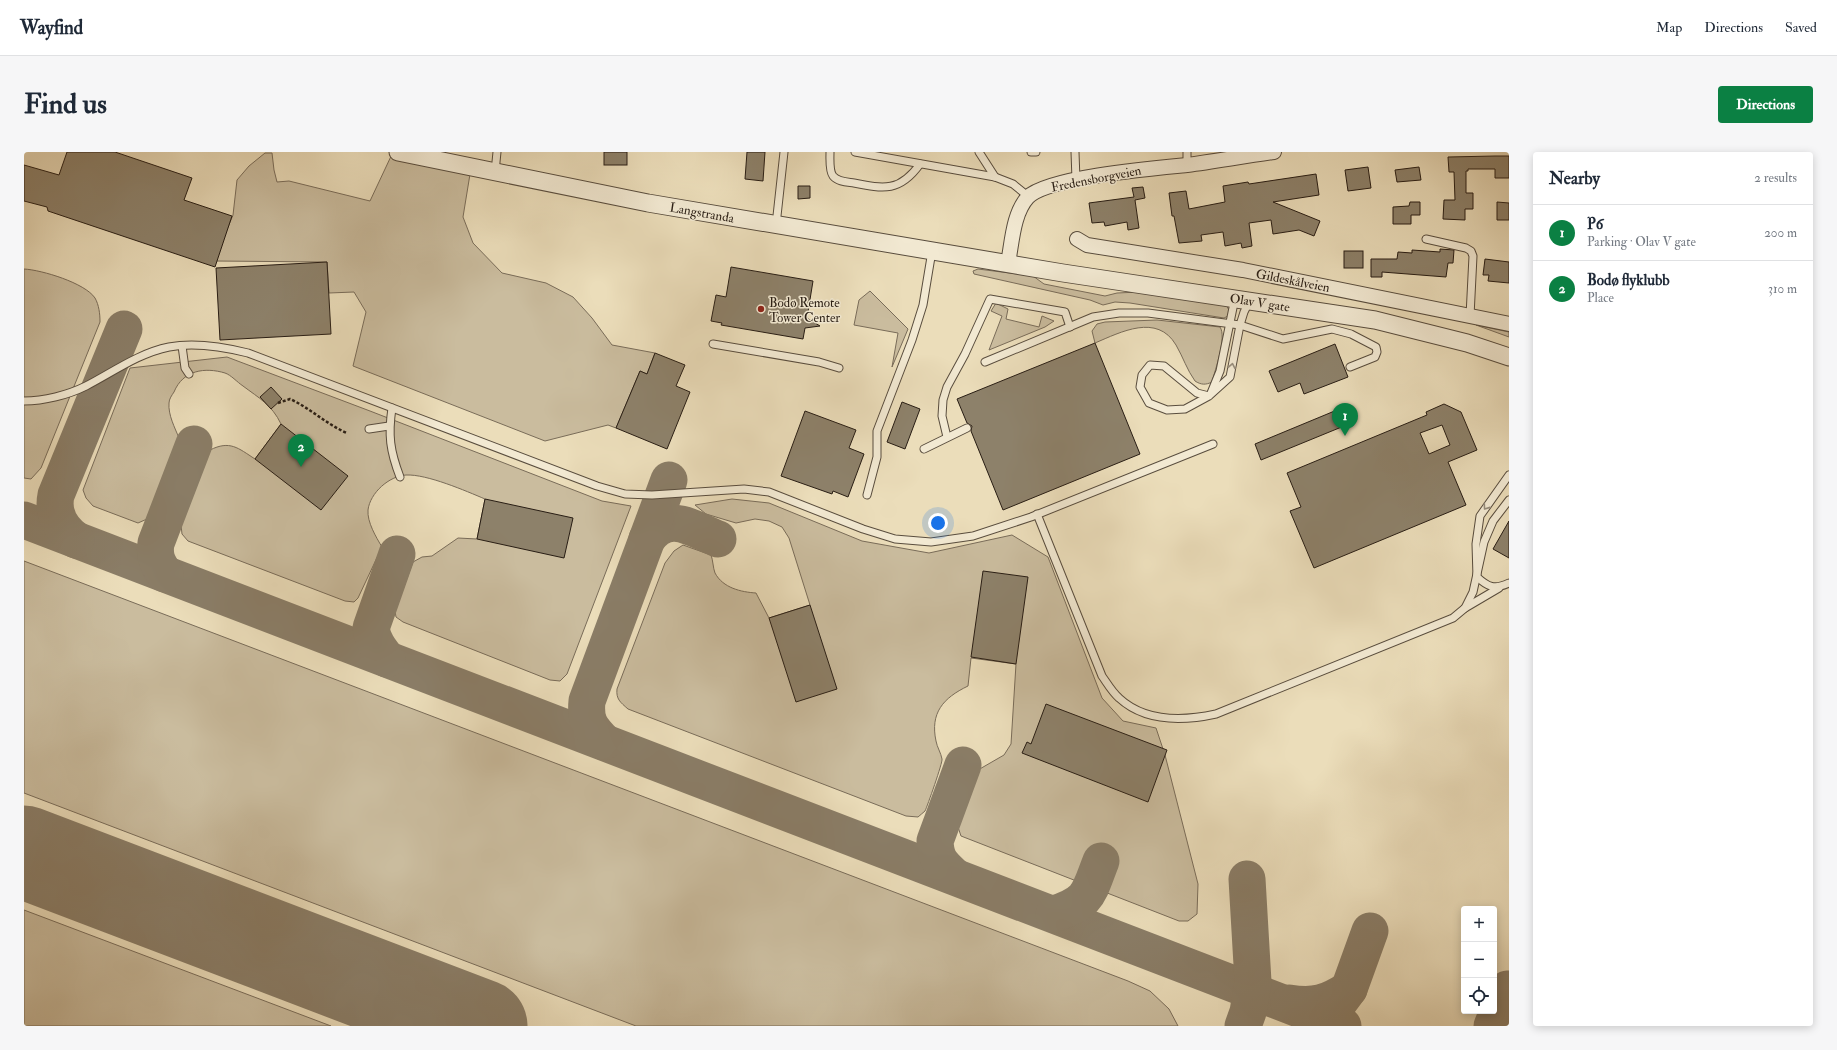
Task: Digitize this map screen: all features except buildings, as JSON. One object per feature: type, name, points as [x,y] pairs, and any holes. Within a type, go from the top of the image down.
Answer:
[{"type":"street","name":"Langstranda","points":[[398,152],[648,203],[1008,263]]},
{"type":"street","name":"Fredensborgveien","points":[[1029,197],[1036,191],[1076,181],[1148,168],[1187,158],[1274,152]]},
{"type":"street","points":[[1008,263],[1019,212],[1029,197]]},
{"type":"street","name":"Gildeskålveien","points":[[1077,239],[1087,245],[1242,270],[1509,324]]},
{"type":"street","name":"Olav V gate","points":[[1008,263],[1375,320],[1467,343],[1509,357]]},
{"type":"lane","points":[[494,172],[497,152]]},
{"type":"lane","points":[[776,225],[784,152]]},
{"type":"lane","points":[[830,152],[831,170],[833,176],[839,180],[880,188],[890,188],[906,180],[920,164]]},
{"type":"lane","points":[[855,152],[995,177],[1013,184],[1029,197]]},
{"type":"lane","points":[[979,152],[995,177]]},
{"type":"lane","points":[[1030,152],[1036,152]]},
{"type":"lane","points":[[1075,152],[1076,181]]},
{"type":"lane","points":[[1426,239],[1466,248],[1471,251],[1473,256],[1470,316]]},
{"type":"lane","points":[[867,495],[877,457],[877,431],[923,305],[932,251]]},
{"type":"lane","points":[[947,437],[942,416],[945,393],[990,299],[1065,312],[1070,327]]},
{"type":"lane","points":[[1209,396],[1220,371],[1229,323],[1242,299]]},
{"type":"lane","points":[[1209,396],[1197,393],[1164,366],[1150,366],[1142,375],[1140,386],[1149,403],[1167,410],[1185,409],[1209,396],[1230,377],[1244,312],[1242,299]]},
{"type":"lane","points":[[985,362],[1093,318],[1118,313],[1148,313],[1240,325],[1283,338],[1332,329],[1351,334],[1376,347],[1377,352],[1375,357],[1350,367]]},
{"type":"lane","points":[[713,344],[819,362],[839,368]]},
{"type":"lane","points":[[182,346],[185,368],[189,374]]},
{"type":"lane","points":[[24,401],[39,401],[85,387],[130,361],[169,347],[205,346],[248,353],[597,486],[625,494],[652,495],[744,489],[769,492],[863,529],[889,537],[931,542],[973,536],[1037,514],[1213,444]]},
{"type":"lane","points":[[392,408],[388,432],[394,460],[400,477]]},
{"type":"lane","points":[[369,429],[389,426]]},
{"type":"lane","points":[[924,449],[967,428]]},
{"type":"lane","points":[[1499,588],[1486,585],[1477,576],[1476,544],[1480,516],[1509,475]]},
{"type":"lane","points":[[1465,608],[1473,592],[1484,542],[1493,521],[1509,500]]},
{"type":"lane","points":[[1037,514],[1102,676],[1119,698],[1143,713],[1171,719],[1192,719],[1216,714],[1453,618],[1465,608],[1509,583]]},
{"type":"path","points":[[278,403],[290,399],[302,404],[336,428],[347,433]]},
{"type":"shaded area","points":[[393,152],[471,168],[463,217],[473,243],[502,273],[546,283],[573,297],[592,318],[612,345],[655,353],[647,374],[640,371],[616,428],[608,425],[545,441],[353,366],[366,312],[354,292],[329,293],[327,262],[214,261],[233,215],[237,180],[249,166],[265,153],[272,153],[277,182],[289,181],[370,201]]},
{"type":"shaded area","points":[[24,269],[62,278],[73,282],[90,292],[95,298],[100,319],[41,468],[31,479],[24,478]]},
{"type":"shaded area","points":[[978,269],[1033,276],[1044,284],[1105,296],[1117,293],[1139,292],[1226,305],[1229,310],[1228,316],[1224,318],[1130,303],[1115,302],[1103,305],[1090,300],[974,274],[973,271]]},
{"type":"shaded area","points":[[870,291],[908,329],[892,367],[898,333],[854,325],[859,300]]},
{"type":"shaded area","points":[[996,303],[1008,309],[1006,319],[1039,327],[1042,316],[1054,321],[1045,327],[989,350],[1002,316],[991,311]]},
{"type":"shaded area","points":[[1157,320],[1220,327],[1222,332],[1221,346],[1212,382],[1204,384],[1195,381],[1176,345],[1168,335],[1159,330],[1149,327],[1127,330],[1095,343],[1092,331],[1097,324],[1105,322]]},
{"type":"shaded area","points":[[1476,325],[1509,332],[1509,337]]},
{"type":"shaded area","points":[[227,357],[602,501],[631,506],[567,674],[560,681],[550,680],[403,622],[396,617],[395,611],[413,562],[422,557],[432,556],[458,538],[477,539],[485,499],[435,480],[415,475],[406,475],[393,478],[381,486],[372,498],[368,515],[372,529],[382,547],[358,598],[354,602],[345,601],[188,541],[182,534],[181,525],[210,450],[223,446],[234,447],[255,459],[281,424],[274,412],[265,402],[225,373],[210,370],[195,372],[183,379],[171,397],[169,408],[172,421],[179,438],[147,519],[138,523],[93,506],[86,498],[83,490],[130,368]]},
{"type":"shaded area","points":[[732,499],[769,503],[862,541],[929,553],[1012,535],[1048,557],[1102,698],[1123,721],[1156,728],[1165,755],[1198,884],[1197,914],[1188,921],[1179,921],[961,836],[958,827],[978,770],[1004,755],[1011,744],[1016,664],[971,658],[968,686],[945,701],[937,714],[935,731],[942,762],[925,811],[918,817],[906,816],[625,707],[618,698],[617,689],[665,563],[674,551],[683,545],[711,555],[715,573],[718,578],[728,586],[744,592],[756,593],[769,618],[810,605],[789,538],[782,527],[769,521],[755,519],[736,523],[706,514],[695,505]]},
{"type":"shaded area","points":[[24,561],[1128,981],[1150,991],[1169,1009],[1178,1026],[636,1026],[24,793]]},
{"type":"shaded area","points":[[24,910],[331,1026],[24,1026]]},
{"type":"taxiway","points":[[76,540],[66,531],[59,520],[55,508],[56,495],[124,329]]},
{"type":"taxiway","points":[[165,574],[157,559],[155,552],[156,543],[194,444]]},
{"type":"taxiway","points":[[604,742],[590,724],[587,714],[587,701],[669,480]]},
{"type":"taxiway","points":[[24,520],[1343,1026]]},
{"type":"taxiway","points":[[647,539],[655,530],[672,523],[681,524],[718,539]]},
{"type":"taxiway","points":[[387,659],[377,645],[371,628],[397,554]]},
{"type":"taxiway","points":[[953,875],[938,857],[935,841],[963,765]]},
{"type":"taxiway","points":[[1054,914],[1066,910],[1081,901],[1090,889],[1101,861]]},
{"type":"taxiway","points":[[1243,1026],[1248,1012],[1253,982],[1247,879]]},
{"type":"taxiway","points":[[1334,1009],[1349,989],[1370,931]]},
{"type":"taxiway","points":[[1289,1003],[1320,1003],[1334,998],[1349,989]]},
{"type":"taxiway","points":[[1492,1026],[1507,989]]},
{"type":"runway","points":[[24,852],[481,1026]]},
{"type":"place","name":"Bodø Remote Tower Center","points":[[761,309]]},
{"type":"place","name":"P6","points":[[1345,436]]},
{"type":"place","name":"Bodø flyklubb","points":[[301,467]]}]
